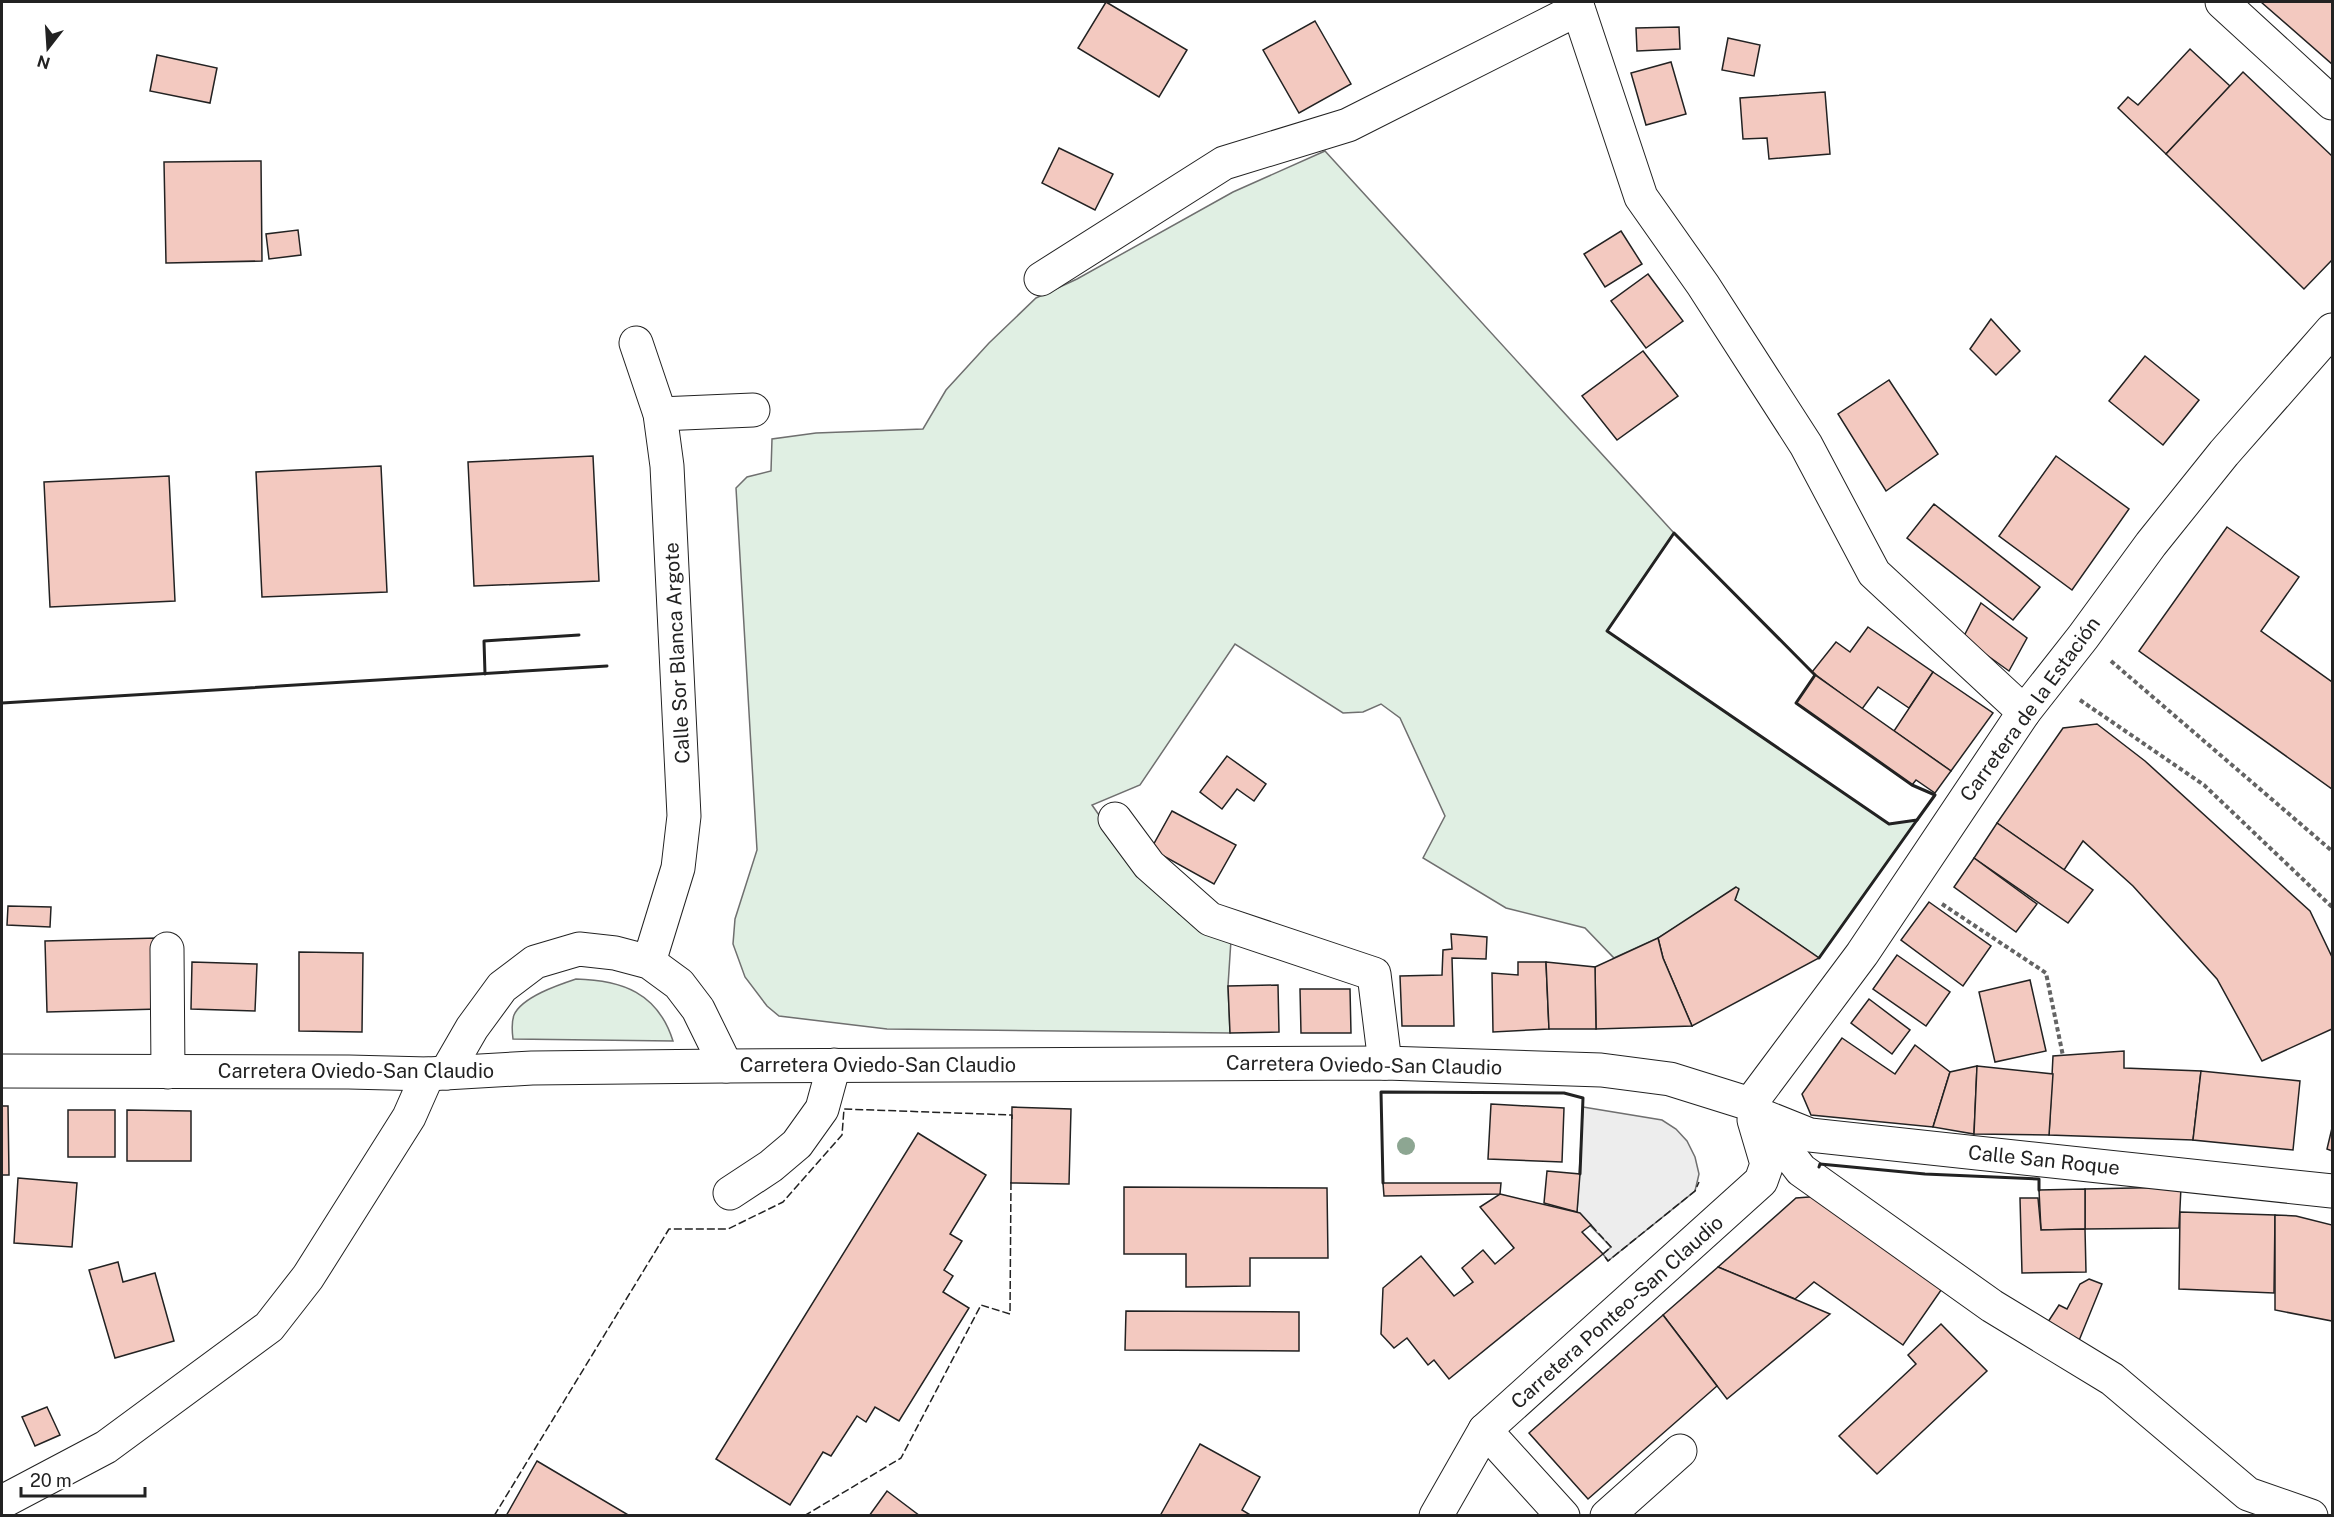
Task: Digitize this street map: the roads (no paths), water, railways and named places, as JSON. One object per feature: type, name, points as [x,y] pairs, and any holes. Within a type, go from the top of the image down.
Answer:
[{"type":"street","points":[[2222,2],[2332,103]]},
{"type":"street","points":[[1041,279],[1224,163],[1348,125],[1577,5],[1641,197],[1703,285],[1806,445],[1874,573],[2024,712]]},
{"type":"street","name":"Carretera de la Estación","points":[[1755,1110],[2024,712],[2083,637],[2151,544],[2224,453],[2332,330]]},
{"type":"street","name":"Calle Sor Blanca Argote","points":[[636,343],[660,414],[668,477],[684,816],[678,868],[649,962]]},
{"type":"street","points":[[660,414],[753,410]]},
{"type":"street","points":[[1115,819],[1149,865],[1210,919],[1374,974],[1385,1063]]},
{"type":"street","points":[[167,949],[168,1072]]},
{"type":"street","points":[[2,1502],[105,1447],[269,1327],[308,1277],[437,1073],[502,987],[535,962],[579,949],[615,953],[649,962],[679,984],[698,1009],[726,1066]]},
{"type":"street","name":"Carretera Oviedo-San Claudio","points":[[2,1071],[437,1073],[544,1068],[726,1066],[1385,1063],[1601,1070],[1670,1079],[1755,1110]]},
{"type":"street","points":[[730,1193],[771,1166],[796,1144],[822,1109],[834,1065]]},
{"type":"street","points":[[1755,1110],[1801,1170],[1992,1306],[2112,1378],[2248,1494],[2311,1515]]},
{"type":"street","name":"Calle San Roque","points":[[1755,1110],[1810,1135],[2332,1191]]},
{"type":"street","name":"Carretera Ponteo-San Claudio","points":[[1436,1515],[1485,1430],[1761,1181],[1767,1164],[1755,1110]]},
{"type":"street","points":[[1485,1430],[1563,1515]]},
{"type":"street","points":[[1607,1515],[1680,1450]]}]
